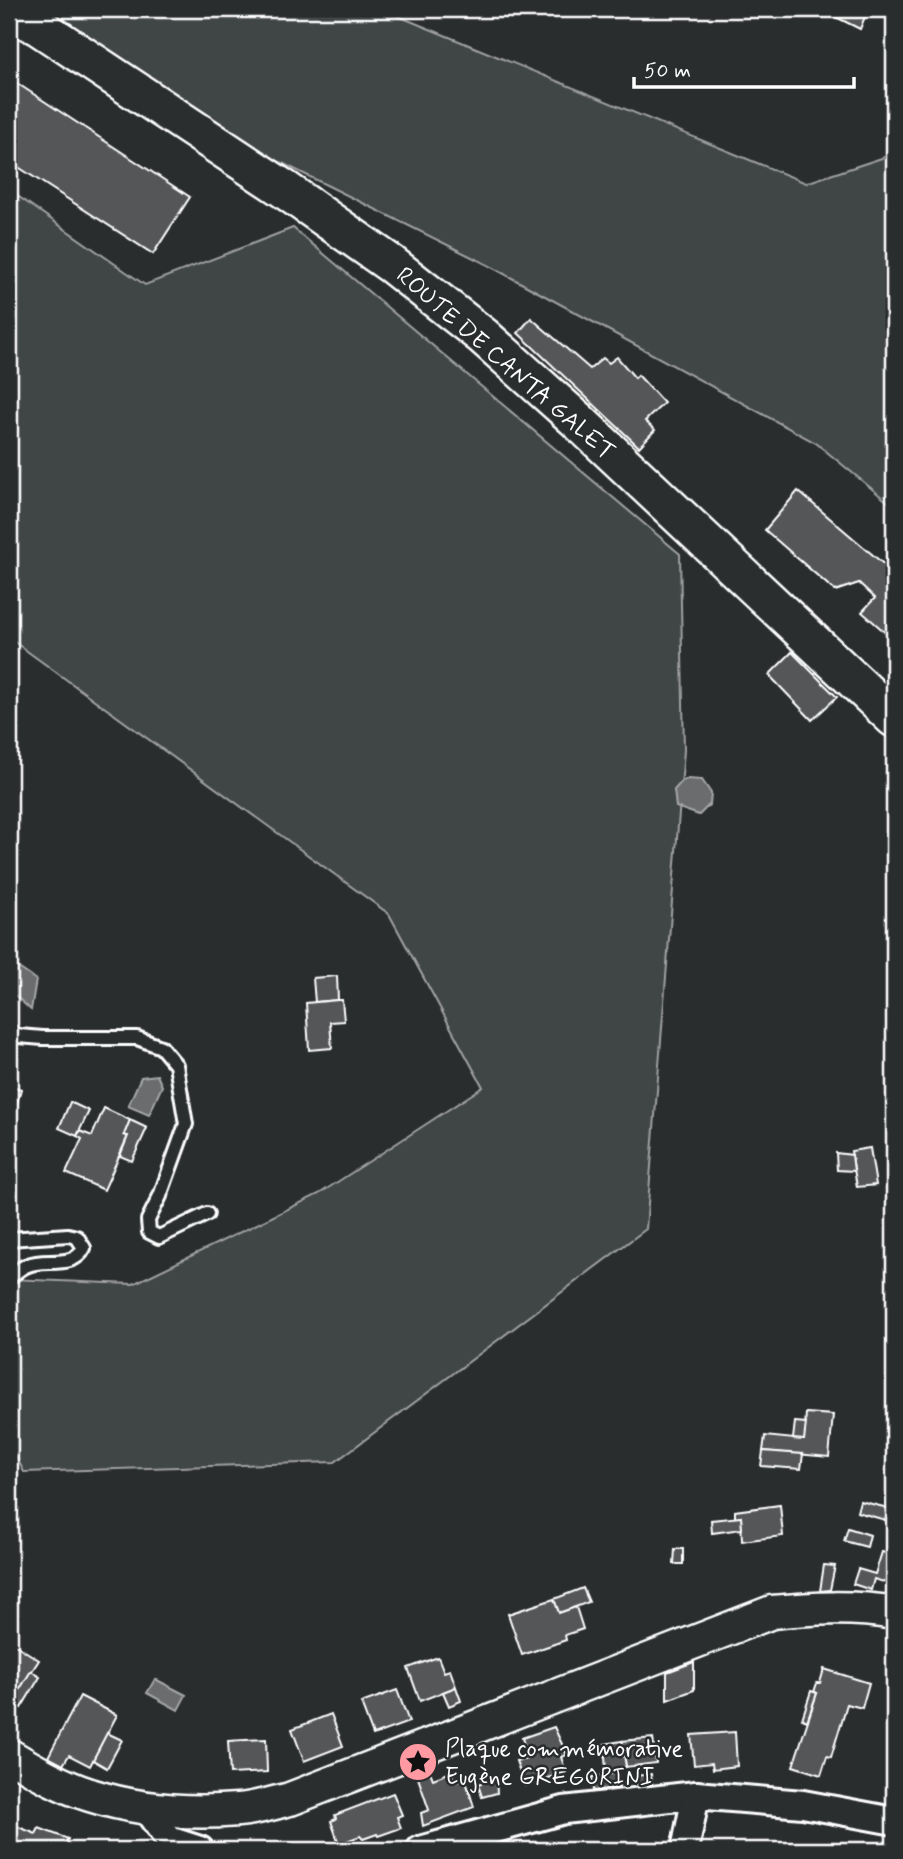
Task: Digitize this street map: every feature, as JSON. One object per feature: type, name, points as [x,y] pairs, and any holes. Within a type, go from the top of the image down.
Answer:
[{"type":"main road","name":"ROUTE DE CANTA GALET","points":[[9,11],[38,26],[284,189],[391,264],[483,336],[894,718]]},
{"type":"street","points":[[9,1755],[43,1775],[90,1795],[145,1807],[194,1812],[241,1810],[290,1800],[772,1612],[815,1608],[864,1608],[894,1613]]},
{"type":"street","points":[[685,1850],[696,1795]]},
{"type":"street","points":[[420,1850],[564,1810],[696,1795],[803,1804],[894,1821]]},
{"type":"street","points":[[145,1807],[169,1840],[200,1850]]},
{"type":"lane","points":[[9,1031],[19,1036],[43,1038],[137,1038],[161,1046],[176,1065],[186,1124],[160,1196],[148,1220],[149,1232],[159,1237],[207,1214]]},
{"type":"lane","points":[[9,1238],[68,1235],[77,1237],[84,1248],[74,1259],[27,1265],[9,1278]]},
{"type":"shaded area","points":[[31,9],[381,9],[806,183],[894,154],[894,507],[816,443],[488,265],[278,161]]},
{"type":"shaded area","points":[[9,190],[145,285],[293,228],[680,554],[684,750],[646,1229],[335,1462],[24,1472],[9,1443],[9,1279],[133,1284],[319,1194],[483,1087],[389,914],[9,638]]},
{"type":"shaded area","points":[[687,779],[702,780],[711,793],[710,804],[699,815],[676,807],[674,790]]},
{"type":"shaded area","points":[[10,962],[36,980],[31,1010],[9,990]]},
{"type":"shaded area","points":[[157,1075],[162,1086],[149,1115],[128,1106],[141,1077]]},
{"type":"shaded area","points":[[155,1679],[186,1695],[178,1710],[147,1693]]},
{"type":"building","points":[[820,9],[868,9],[860,29]]},
{"type":"building","points":[[9,78],[190,197],[153,254],[9,161]]},
{"type":"building","points":[[531,318],[590,369],[603,358],[609,363],[617,357],[635,378],[638,375],[664,403],[645,421],[655,430],[639,447],[518,333]]},
{"type":"building","points":[[798,491],[894,573],[894,640],[862,612],[875,598],[859,583],[835,591],[765,530]]},
{"type":"building","points":[[792,652],[837,697],[812,720],[769,675]]},
{"type":"building","points":[[337,976],[338,1000],[315,1002],[313,978]]},
{"type":"building","points":[[342,1000],[344,1021],[330,1022],[332,1048],[309,1050],[306,1003]]},
{"type":"building","points":[[9,1085],[21,1089],[10,1128],[9,1127]]},
{"type":"building","points":[[70,1102],[89,1111],[77,1136],[59,1128]]},
{"type":"building","points":[[104,1108],[130,1120],[124,1135],[128,1136],[104,1190],[66,1173],[82,1139],[77,1136],[80,1131],[92,1136]]},
{"type":"building","points":[[130,1120],[147,1128],[132,1161],[120,1156],[128,1136],[124,1135]]},
{"type":"building","points":[[870,1148],[876,1185],[857,1187],[851,1151]]},
{"type":"building","points":[[836,1153],[852,1155],[854,1171],[837,1170]]},
{"type":"building","points":[[806,1413],[833,1415],[829,1457],[763,1451],[765,1436],[804,1440]]},
{"type":"building","points":[[795,1422],[806,1423],[804,1440],[793,1439]]},
{"type":"building","points":[[763,1451],[803,1454],[801,1469],[761,1466]]},
{"type":"building","points":[[860,1501],[892,1509],[889,1521],[857,1512]]},
{"type":"building","points":[[780,1505],[783,1536],[742,1541],[741,1517],[735,1518],[735,1511]]},
{"type":"building","points":[[741,1517],[742,1529],[712,1533],[711,1520]]},
{"type":"building","points":[[848,1528],[870,1535],[867,1547],[844,1541]]},
{"type":"building","points":[[675,1549],[683,1549],[683,1564],[674,1564]]},
{"type":"building","points":[[882,1552],[894,1555],[894,1585],[874,1579],[871,1590],[853,1584],[858,1569],[875,1574]]},
{"type":"building","points":[[824,1565],[835,1566],[830,1590],[820,1591]]},
{"type":"building","points":[[583,1588],[589,1602],[559,1613],[554,1599]]},
{"type":"building","points":[[554,1599],[559,1613],[576,1607],[583,1629],[565,1635],[566,1640],[522,1655],[508,1614]]},
{"type":"building","points":[[9,1641],[39,1660],[12,1702],[9,1700]]},
{"type":"building","points":[[438,1657],[444,1672],[450,1670],[456,1687],[420,1701],[408,1668]]},
{"type":"building","points":[[694,1662],[694,1690],[667,1700],[667,1672]]},
{"type":"building","points":[[824,1669],[869,1683],[862,1708],[847,1704],[831,1757],[827,1756],[821,1775],[793,1766],[817,1693],[814,1692]]},
{"type":"building","points":[[31,1671],[40,1677],[21,1708],[12,1702]]},
{"type":"building","points":[[456,1687],[461,1701],[449,1706],[443,1692]]},
{"type":"building","points":[[397,1690],[409,1722],[373,1735],[361,1703]]},
{"type":"building","points":[[811,1691],[817,1693],[807,1721],[802,1719]]},
{"type":"building","points":[[80,1696],[117,1715],[90,1766],[69,1755],[63,1765],[48,1757]]},
{"type":"building","points":[[331,1714],[343,1746],[304,1761],[292,1729]]},
{"type":"building","points":[[554,1727],[567,1755],[561,1757],[566,1772],[525,1786],[516,1761],[528,1758],[522,1738]]},
{"type":"building","points":[[735,1732],[737,1766],[713,1769],[712,1763],[694,1765],[691,1735]]},
{"type":"building","points":[[107,1733],[122,1740],[107,1768],[93,1760]]},
{"type":"building","points":[[653,1738],[656,1763],[626,1767],[622,1741]]},
{"type":"building","points":[[266,1739],[267,1772],[230,1774],[228,1741]]},
{"type":"building","points":[[622,1741],[626,1767],[606,1770],[604,1744]]},
{"type":"building","points":[[426,1761],[433,1779],[451,1772],[456,1782],[465,1778],[474,1807],[423,1826],[421,1813],[429,1810],[414,1766]]},
{"type":"building","points":[[617,1773],[619,1787],[593,1791],[592,1777]]},
{"type":"building","points":[[651,1774],[652,1784],[636,1784],[635,1776]]},
{"type":"building","points":[[496,1778],[497,1793],[482,1797],[478,1784]]},
{"type":"building","points":[[393,1793],[402,1815],[397,1817],[401,1828],[363,1839],[360,1836],[339,1844],[331,1821],[336,1819],[335,1815]]},
{"type":"building","points":[[11,1824],[36,1834],[39,1828],[68,1839],[63,1850],[21,1850],[9,1845]]},
{"type":"place","name":"Plaque commémorative Eugène GREGORINI","points":[[418,1762]]}]
